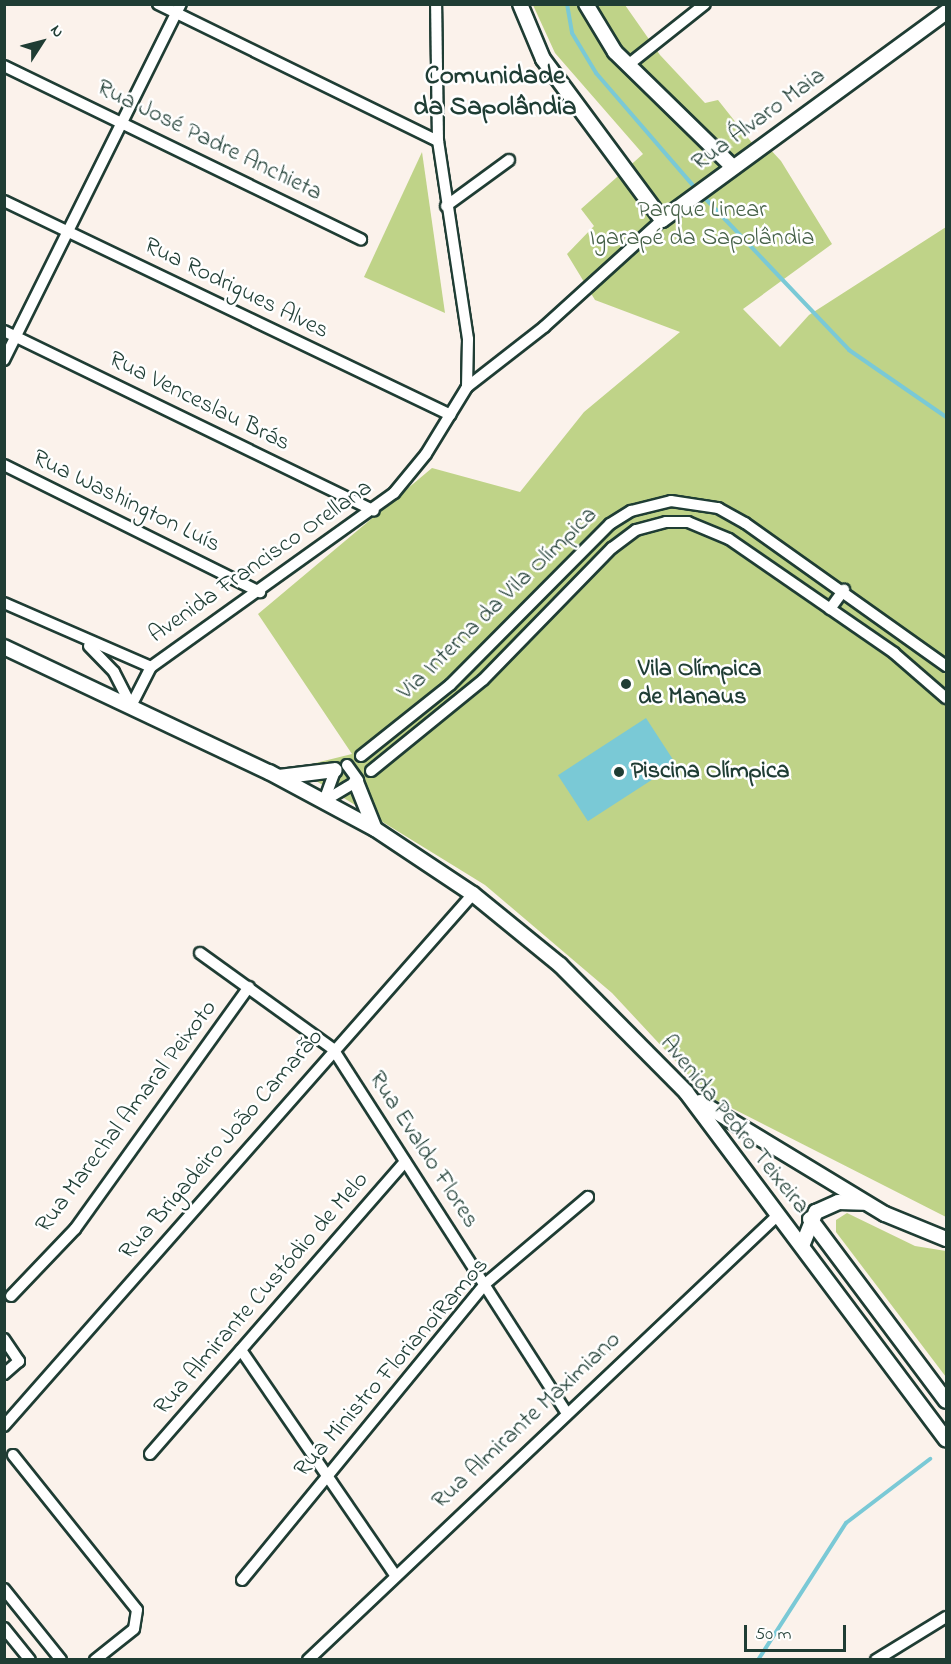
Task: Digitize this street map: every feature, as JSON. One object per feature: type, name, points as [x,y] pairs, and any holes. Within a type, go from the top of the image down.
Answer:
[{"type":"street","points":[[158,4],[178,9],[438,141]]},
{"type":"street","points":[[436,4],[438,141],[446,206],[468,339],[467,387]]},
{"type":"street","points":[[520,4],[548,68],[662,220]]},
{"type":"street","points":[[586,4],[602,36],[628,65],[733,167]]},
{"type":"street","points":[[628,65],[705,4]]},
{"type":"street","points":[[4,360],[178,9]]},
{"type":"street","name":"Rua Álvaro Maia","points":[[467,387],[544,327],[662,220],[946,12]]},
{"type":"street","name":"Rua José Padre Anchieta","points":[[4,66],[361,239]]},
{"type":"street","points":[[446,206],[509,160]]},
{"type":"street","name":"Rua Rodrigues Alves","points":[[4,201],[450,415]]},
{"type":"street","name":"Rua Venceslau Brás","points":[[4,331],[374,511]]},
{"type":"street","name":"Avenida Francisco Orellana","points":[[131,706],[151,667],[374,511],[411,474],[467,387]]},
{"type":"street","name":"Rua Washington Luís","points":[[4,465],[260,592]]},
{"type":"street","name":"Via Interna da Vila Olímpica","points":[[361,756],[450,685],[590,540],[631,511],[691,501],[718,508],[783,548],[946,666]]},
{"type":"street","name":"Via Interna da Vila Olímpica","points":[[371,771],[464,697],[612,548],[636,530],[688,522],[719,534],[770,566],[946,698]]},
{"type":"street","points":[[770,566],[783,548]]},
{"type":"street","points":[[830,609],[844,590]]},
{"type":"street","points":[[4,603],[82,640],[151,667]]},
{"type":"street","points":[[82,640],[114,672],[131,706]]},
{"type":"street","name":"Avenida Pedro Teixeira","points":[[4,647],[279,777],[375,829],[473,894],[610,1011],[686,1092],[946,1439]]},
{"type":"street","points":[[450,685],[464,697]]},
{"type":"street","points":[[324,801],[341,768]]},
{"type":"street","points":[[279,777],[341,768],[357,781],[375,829]]},
{"type":"street","points":[[324,801],[357,781]]},
{"type":"street","name":"Rua Brigadeiro João Camarão","points":[[4,1426],[333,1049],[473,894]]},
{"type":"street","name":"Rua Evaldo Flores","points":[[200,953],[333,1049],[566,1412]]},
{"type":"street","name":"Rua Marechal Amaral Peixoto","points":[[11,1296],[87,1213],[249,987]]},
{"type":"street","points":[[686,1092],[868,1204],[946,1239]]},
{"type":"street","name":"Rua Almirante Custódio de Melo","points":[[150,1454],[405,1162]]},
{"type":"street","name":"Rua Ministro FlorianoiRamos","points":[[242,1580],[326,1474],[485,1284],[588,1197]]},
{"type":"street","points":[[802,1246],[810,1219],[838,1202],[868,1204]]},
{"type":"street","name":"Rua Almirante Maximiano","points":[[308,1659],[566,1412],[778,1215]]},
{"type":"street","name":"Avenida Pedro Teixeira","points":[[810,1219],[946,1401]]},
{"type":"street","points":[[4,1339],[19,1360],[4,1374]]},
{"type":"street","points":[[241,1350],[394,1575]]},
{"type":"street","points":[[13,1455],[137,1610],[134,1629],[95,1659]]},
{"type":"street","points":[[4,1589],[62,1659]]},
{"type":"street","points":[[876,1659],[946,1617]]},
{"type":"street","points":[[4,1628],[30,1659]]},
{"type":"green space","name":"Vila Olímpica de Manaus","points":[[533,5],[625,5],[660,55],[705,103],[718,100],[760,153],[768,147],[781,161],[832,244],[743,309],[780,347],[809,315],[946,227],[946,1217],[708,1096],[612,993],[485,885],[295,768],[352,754],[258,614],[432,468],[520,492],[584,412],[680,332],[595,300],[567,254],[594,226],[581,209],[643,154],[555,53]]},
{"type":"green space","points":[[422,152],[445,313],[364,277]]},
{"type":"green space","points":[[847,1213],[915,1246],[946,1251],[946,1377],[836,1232],[836,1220]]},
{"type":"water","name":"Piscina Olímpica","points":[[646,718],[676,764],[588,821],[558,775]]},
{"type":"waterway","points":[[567,4],[572,33],[596,73],[697,190]]},
{"type":"waterway","points":[[702,195],[849,350],[946,417]]},
{"type":"waterway","points":[[758,1660],[846,1523],[930,1459]]},
{"type":"place","name":"Vila Olímpica de Manaus","points":[[626,684]]},
{"type":"place","name":"Piscina Olímpica","points":[[619,772]]},
{"type":"district","name":"Comunidade da Sapolândia","points":[[495,92]]},
{"type":"park label","name":"Parque Linear Igarapé da Sapolândia","points":[[702,225]]}]
